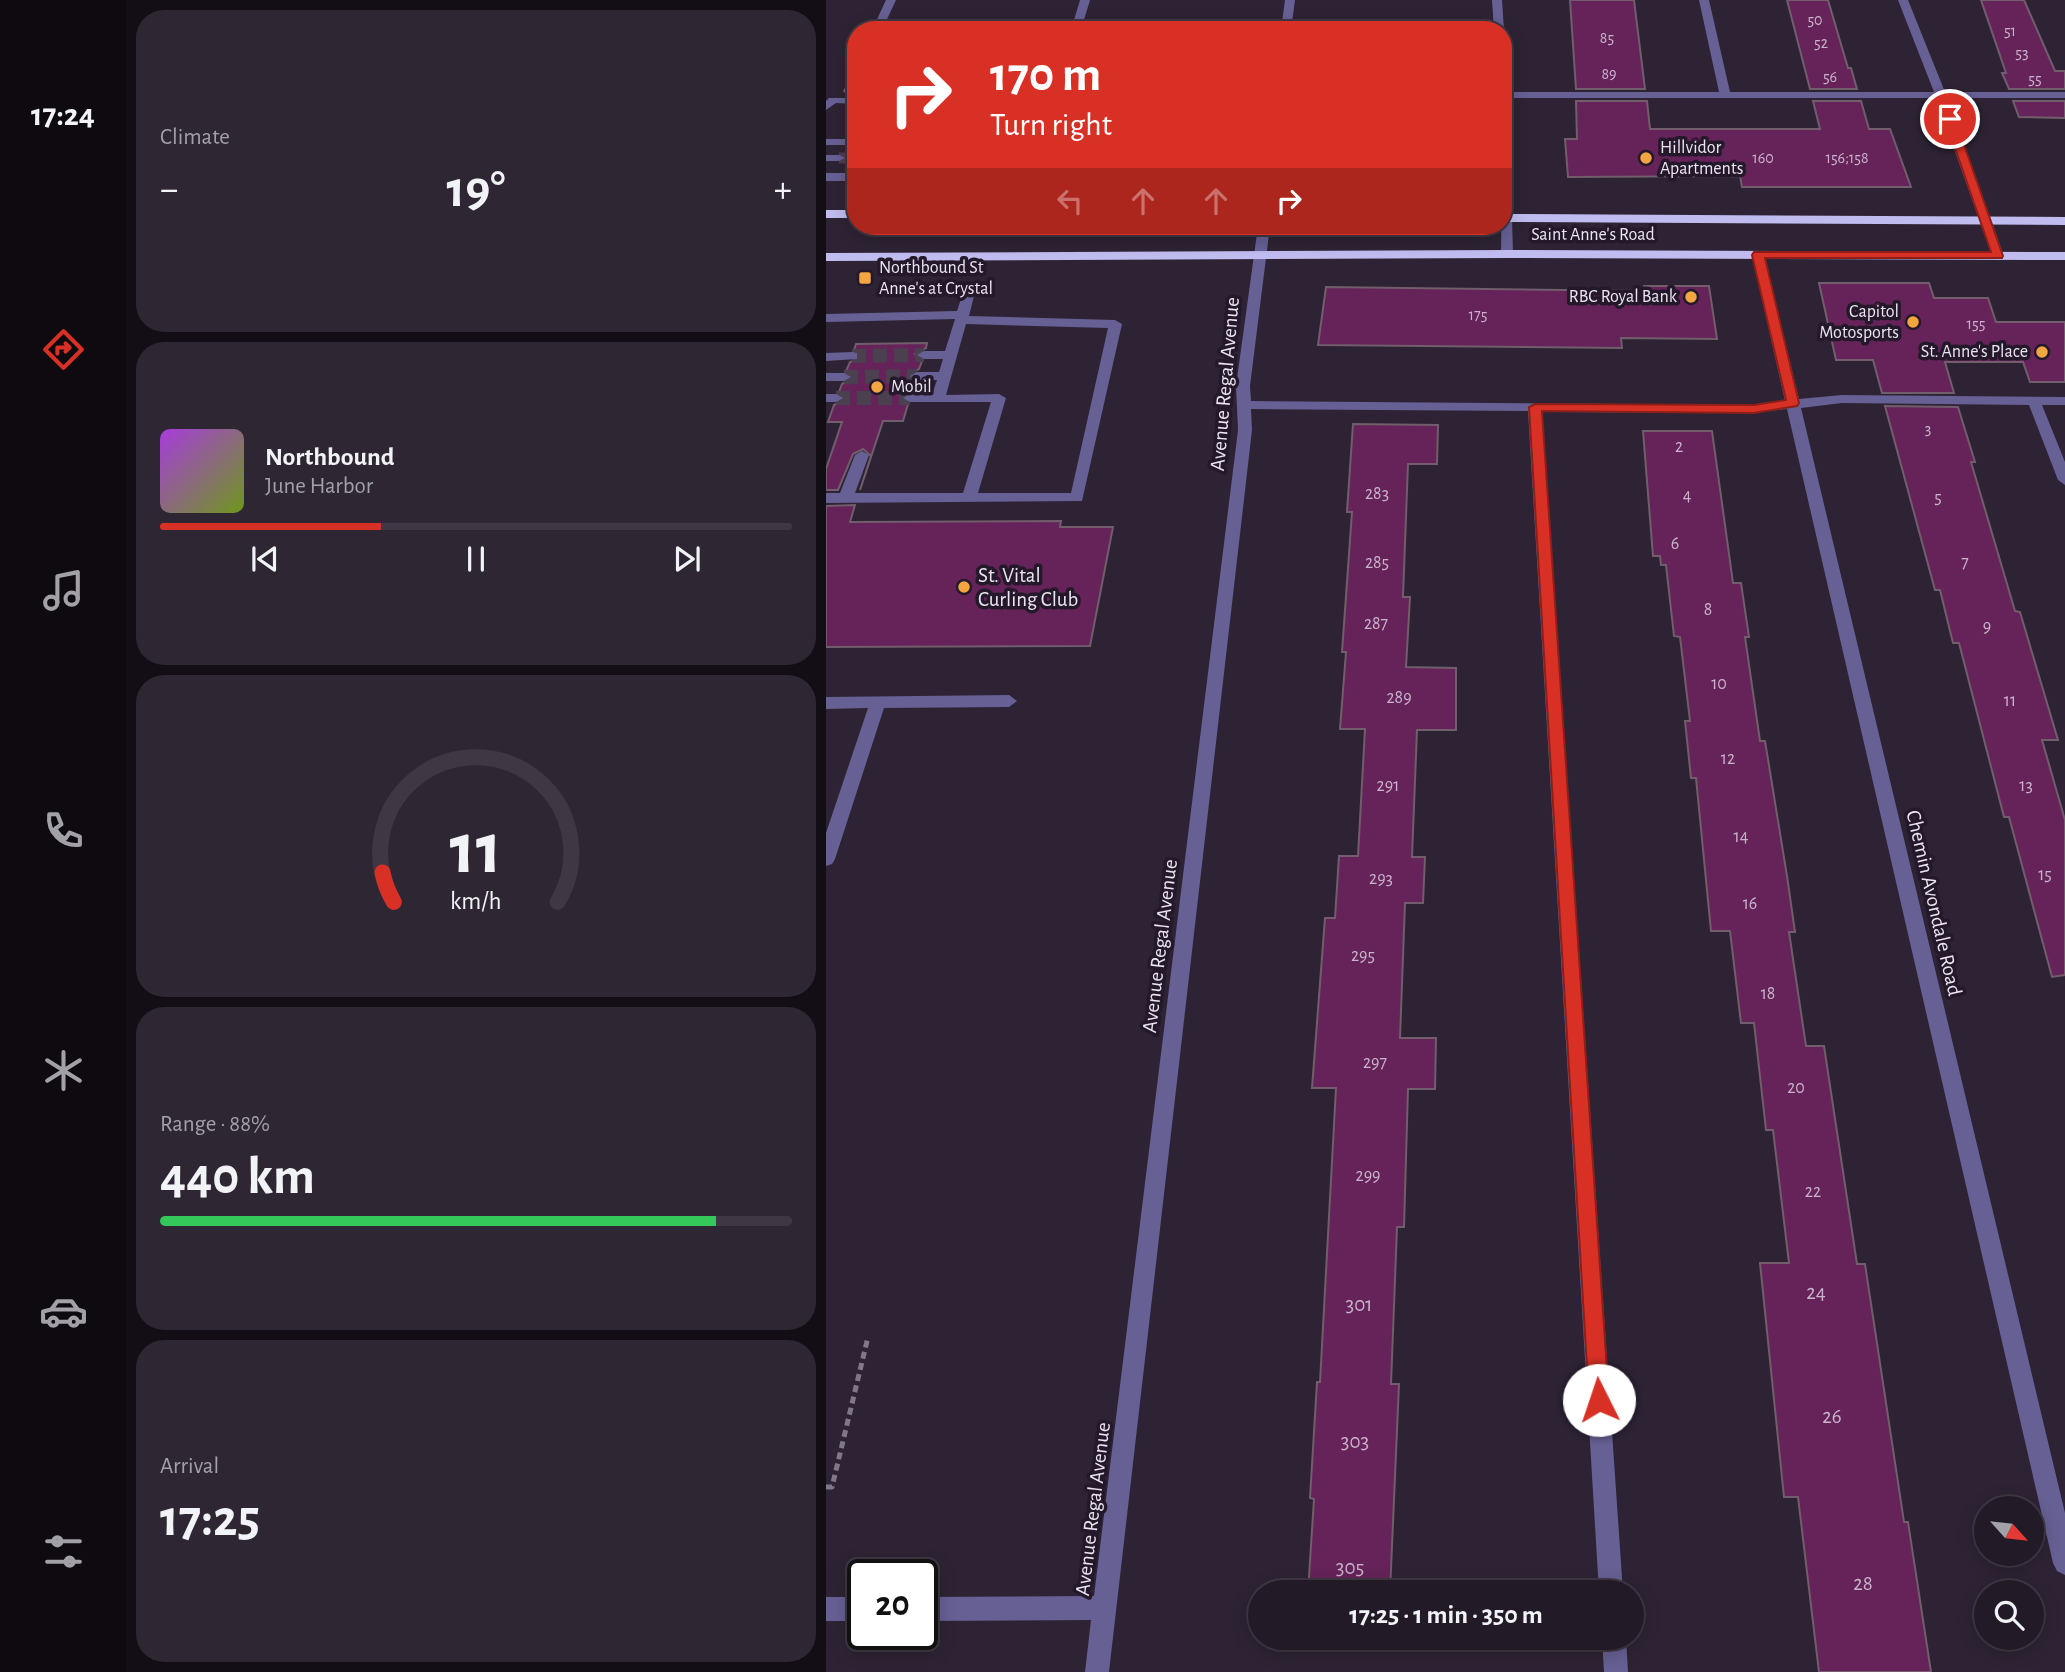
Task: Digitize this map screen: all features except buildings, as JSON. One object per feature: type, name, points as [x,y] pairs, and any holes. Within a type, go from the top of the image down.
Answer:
[{"type":"highway","points":[[826,214],[847,214]]},
{"type":"highway","name":"Saint Anne's Road","points":[[1512,218],[2065,221]]},
{"type":"highway","name":"Saint Anne's Road","points":[[826,257],[1507,254],[2065,256]]},
{"type":"street","points":[[881,21],[891,0]]},
{"type":"street","points":[[1079,21],[1085,0]]},
{"type":"street","points":[[1287,21],[1290,0]]},
{"type":"street","points":[[1497,0],[1498,21]]},
{"type":"street","points":[[1704,0],[1725,95]]},
{"type":"street","points":[[1903,0],[1940,93],[1998,256]]},
{"type":"street","points":[[826,91],[847,93]]},
{"type":"street","points":[[1512,95],[2065,94]]},
{"type":"street","points":[[826,107],[832,100],[847,96]]},
{"type":"street","points":[[826,142],[846,142]]},
{"type":"street","points":[[826,177],[847,177]]},
{"type":"street","name":"Avenue Regal Avenue","points":[[1097,1672],[1242,458],[1245,405],[1243,386],[1263,235]]},
{"type":"street","points":[[1506,235],[1507,254]]},
{"type":"street","name":"Chemin Avondale Road","points":[[1758,255],[2065,1563]]},
{"type":"street","points":[[938,399],[968,296]]},
{"type":"street","points":[[826,318],[962,318],[1115,324],[1077,498],[826,498]]},
{"type":"street","points":[[924,355],[950,355]]},
{"type":"street","points":[[826,357],[852,356]]},
{"type":"street","points":[[917,376],[945,376]]},
{"type":"street","points":[[826,377],[844,377]]},
{"type":"street","points":[[910,398],[999,398],[969,498]]},
{"type":"street","points":[[1245,405],[1754,409],[1842,399],[2065,401]]},
{"type":"street","points":[[2034,401],[2065,480]]},
{"type":"street","points":[[1535,407],[1610,1580]]},
{"type":"street","points":[[846,498],[862,455]]},
{"type":"street","points":[[826,703],[1009,701]]},
{"type":"street","points":[[826,859],[878,702]]},
{"type":"street","points":[[938,1609],[1104,1608]]},
{"type":"street","points":[[826,1609],[847,1609]]},
{"type":"street","points":[[1615,1650],[1616,1672]]},
{"type":"path","points":[[826,1487],[832,1487],[868,1337]]},
{"type":"tunnel","points":[[839,158],[847,158]]},
{"type":"tunnel","points":[[852,356],[924,355]]},
{"type":"tunnel","points":[[844,377],[917,376]]},
{"type":"tunnel","points":[[836,398],[910,398]]},
{"type":"place","name":"Hillvidor Apartments","points":[[1646,158]]},
{"type":"place","name":"Northbound St Anne's at Crystal","points":[[865,278]]},
{"type":"place","name":"RBC Royal Bank","points":[[1691,297]]},
{"type":"place","name":"Capitol Motosports","points":[[1913,322]]},
{"type":"place","name":"St. Anne's Place","points":[[2042,352]]},
{"type":"place","name":"Mobil","points":[[877,387]]},
{"type":"place","name":"St. Vital Curling Club","points":[[964,587]]},
{"type":"route","points":[[1599,1400],[1535,407],[1754,409],[1793,403],[1758,255],[1998,256],[1950,119]]}]
